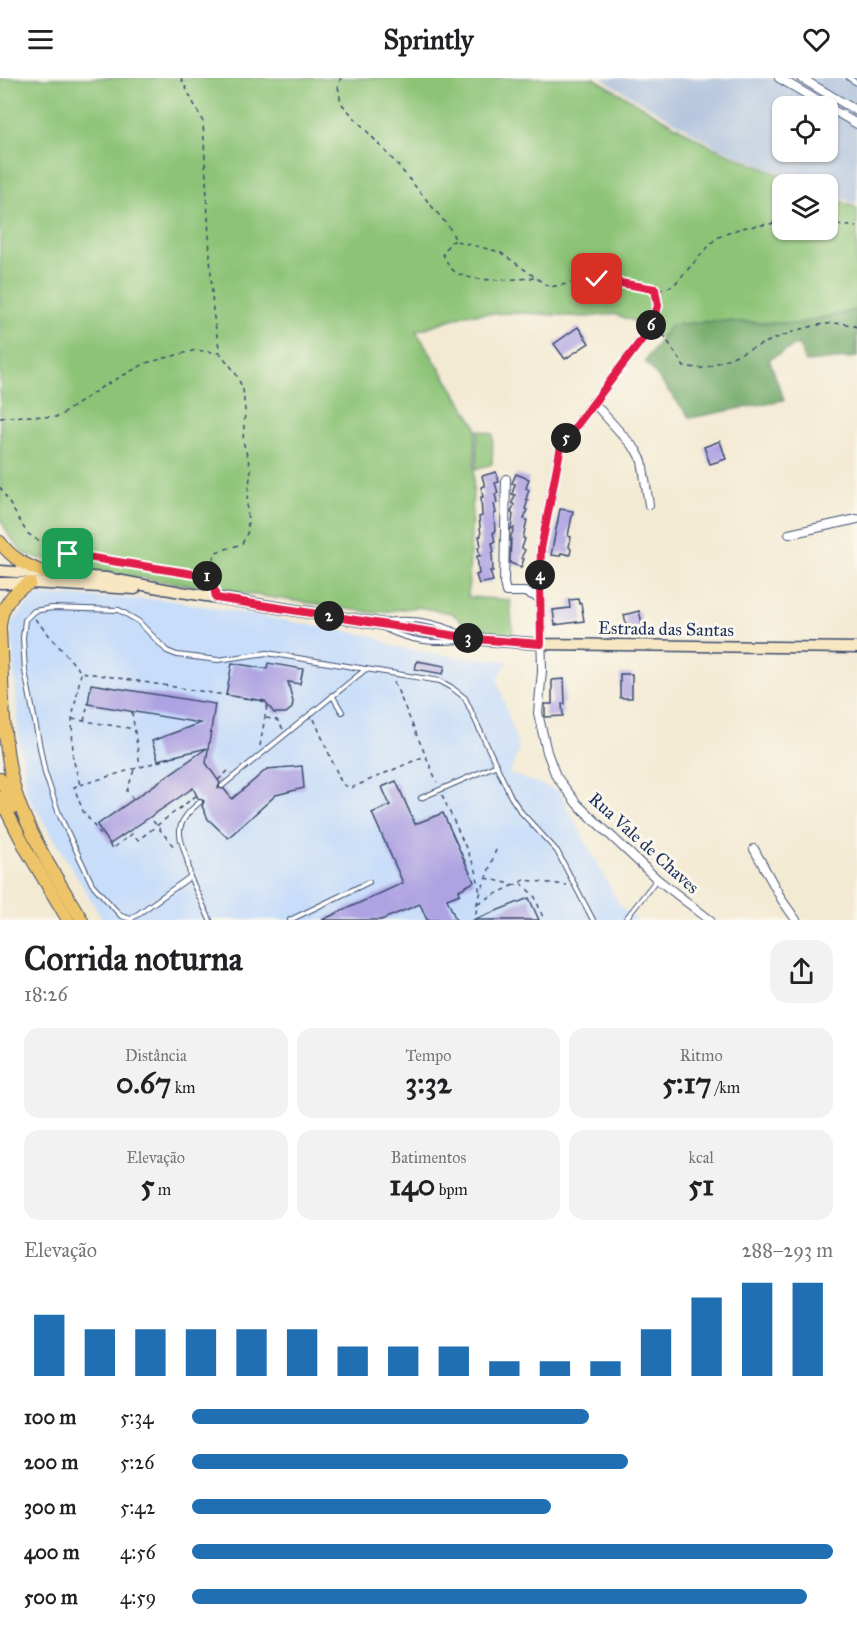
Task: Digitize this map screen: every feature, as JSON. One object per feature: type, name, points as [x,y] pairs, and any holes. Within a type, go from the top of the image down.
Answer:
[{"type":"main road","points":[[0,542],[26,566],[46,573]]},
{"type":"main road","points":[[0,571],[106,578],[181,592]]},
{"type":"main road","points":[[0,583],[181,592]]},
{"type":"main road","points":[[30,583],[18,590],[9,600],[3,610],[0,627],[8,757],[16,792],[29,825],[80,920]]},
{"type":"main road","name":"Estrada das Santas","points":[[181,592],[476,639],[541,644],[857,648]]},
{"type":"main road","points":[[0,779],[33,845],[80,920]]},
{"type":"main road","points":[[0,798],[27,851],[68,920]]},
{"type":"main road","points":[[0,810],[38,880],[63,920]]},
{"type":"street","points":[[779,78],[809,96]]},
{"type":"street","points":[[801,78],[857,111]]},
{"type":"street","points":[[838,113],[857,124]]},
{"type":"street","name":"Rua Vale de Chaves","points":[[649,330],[561,446],[541,549],[542,671],[538,713],[547,752],[556,776],[577,804],[657,879],[710,920]]},
{"type":"street","points":[[593,402],[636,450],[642,461],[649,505]]},
{"type":"street","points":[[506,479],[504,583],[506,592],[525,592],[540,598]]},
{"type":"street","points":[[789,534],[857,519]]},
{"type":"street","points":[[754,849],[782,900],[796,920]]},
{"type":"lane","points":[[849,78],[857,83]]},
{"type":"lane","points":[[190,877],[131,919],[121,916],[92,884],[59,814],[45,773],[25,671],[23,638],[25,620],[34,611],[52,608],[119,610],[138,621],[166,651],[177,654],[218,660],[263,652],[440,681],[451,687],[465,698],[511,797],[557,851],[593,920]]},
{"type":"lane","points":[[222,786],[367,668]]},
{"type":"lane","points":[[332,695],[342,712]]},
{"type":"lane","points":[[421,798],[497,765]]},
{"type":"lane","points":[[200,802],[186,813],[178,832],[190,877],[210,920]]},
{"type":"lane","points":[[625,920],[657,879]]},
{"type":"lane","points":[[290,920],[369,882]]},
{"type":"path","points":[[181,78],[203,122],[213,312],[220,353],[235,372],[243,388],[245,411],[243,441],[251,470],[248,531],[242,544],[216,552],[210,570],[216,598]]},
{"type":"path","points":[[341,78],[338,86],[341,103],[396,163],[449,227],[456,241]]},
{"type":"path","points":[[535,278],[501,280],[468,278],[451,269],[443,254],[450,242],[456,241],[500,252],[549,288],[597,279],[660,290],[673,286],[716,238],[741,228],[772,224]]},
{"type":"path","points":[[838,224],[857,227]]},
{"type":"path","points":[[655,289],[658,306],[649,330],[660,329],[684,367],[703,368],[779,336],[822,325],[848,323],[857,327]]},
{"type":"path","points":[[0,418],[58,417],[102,387],[146,363],[196,350],[220,353]]},
{"type":"path","points":[[0,487],[27,533],[46,546],[68,554],[212,577]]},
{"type":"path","points":[[31,614],[81,672],[262,701],[267,705],[260,745],[264,751]]},
{"type":"path","points":[[80,785],[73,758],[72,719],[81,672]]},
{"type":"path","points":[[390,673],[476,870],[480,894]]},
{"type":"path","points":[[84,721],[88,704]]},
{"type":"path","points":[[132,712],[140,767]]},
{"type":"path","points":[[311,713],[342,784],[351,788],[425,756]]},
{"type":"path","points":[[265,718],[277,720],[286,733]]},
{"type":"path","points":[[72,719],[134,729]]},
{"type":"path","points":[[177,756],[74,787],[83,811],[100,835],[104,835],[112,849],[132,834],[138,840],[197,795]]},
{"type":"path","points":[[134,769],[127,791],[134,799]]},
{"type":"path","points":[[153,821],[178,852],[183,849]]},
{"type":"path","points":[[476,914],[477,903],[497,848]]},
{"type":"path","points":[[486,878],[515,885]]},
{"type":"path","points":[[477,903],[524,880],[576,886]]},
{"type":"path","points":[[520,882],[535,897],[544,920]]},
{"type":"shaded area","points":[[601,78],[857,78],[857,205],[838,197],[838,174],[782,174],[715,146]]},
{"type":"shaded area","points":[[36,595],[169,600],[373,636],[394,647],[450,656],[508,661],[497,680],[519,749],[510,774],[559,791],[620,906],[637,920],[103,920],[27,794],[18,729],[11,624]]},
{"type":"green space","points":[[0,78],[594,78],[710,146],[778,174],[772,174],[772,240],[838,240],[838,200],[857,208],[857,310],[796,324],[718,321],[671,325],[661,338],[642,324],[614,314],[586,317],[525,313],[467,314],[416,331],[476,426],[468,597],[510,600],[513,636],[471,630],[452,613],[417,607],[375,613],[81,569],[24,554],[8,534],[0,518]]},
{"type":"green space","points":[[857,310],[857,357],[806,362],[798,344],[769,359],[784,400],[690,418],[645,361],[671,325],[718,321],[796,324]]},
{"type":"green space","points":[[478,430],[493,434],[492,464],[476,469]]},
{"type":"building","points":[[578,327],[589,343],[565,359],[554,344]]},
{"type":"building","points":[[720,441],[726,459],[710,464],[704,447]]},
{"type":"building","points":[[496,472],[499,482],[495,483],[498,493],[495,494],[497,503],[494,504],[496,513],[494,514],[495,532],[493,533],[495,542],[492,543],[493,571],[490,571],[493,581],[479,584],[476,575],[479,574],[478,547],[481,546],[479,517],[482,516],[481,487],[485,486],[482,476]]},
{"type":"building","points":[[516,474],[529,479],[526,488],[529,490],[525,509],[527,510],[524,519],[527,520],[522,548],[525,550],[521,558],[524,559],[521,567],[510,563],[511,536],[514,528],[511,529],[513,515],[511,512],[515,495],[512,494],[515,484],[512,483]]},
{"type":"building","points":[[560,509],[573,511],[568,536],[571,537],[570,555],[561,553],[560,556],[551,555]]},
{"type":"building","points":[[578,599],[579,604],[581,603],[584,621],[555,625],[553,610],[570,608],[569,600]]},
{"type":"building","points":[[639,611],[643,627],[628,631],[624,615]]},
{"type":"building","points":[[417,661],[445,666],[443,674],[415,669]]},
{"type":"building","points":[[232,663],[267,669],[268,663],[303,669],[300,684],[288,682],[293,702],[292,708],[286,713],[274,713],[265,701],[226,695]]},
{"type":"building","points":[[620,674],[632,674],[632,698],[620,698]]},
{"type":"building","points":[[564,679],[563,716],[545,717],[545,704],[552,704],[552,680]]},
{"type":"building","points":[[91,684],[215,704],[206,763],[220,783],[218,788],[224,789],[232,799],[267,769],[302,766],[304,788],[276,795],[228,838],[208,819],[202,806],[204,801],[198,798],[193,788],[110,844],[97,825],[207,748],[158,760],[152,741],[200,723],[88,704]]},
{"type":"building","points":[[396,781],[415,824],[443,813],[474,882],[459,890],[460,894],[447,899],[456,920],[427,920],[420,904],[381,920],[322,920],[403,883],[372,813],[390,805],[382,787]]},
{"type":"building","points":[[529,898],[539,920],[473,920]]},
{"type":"route","points":[[68,554],[212,577],[216,598],[476,639],[541,644],[541,549],[561,446],[649,330],[658,306],[655,289],[597,279]]}]
